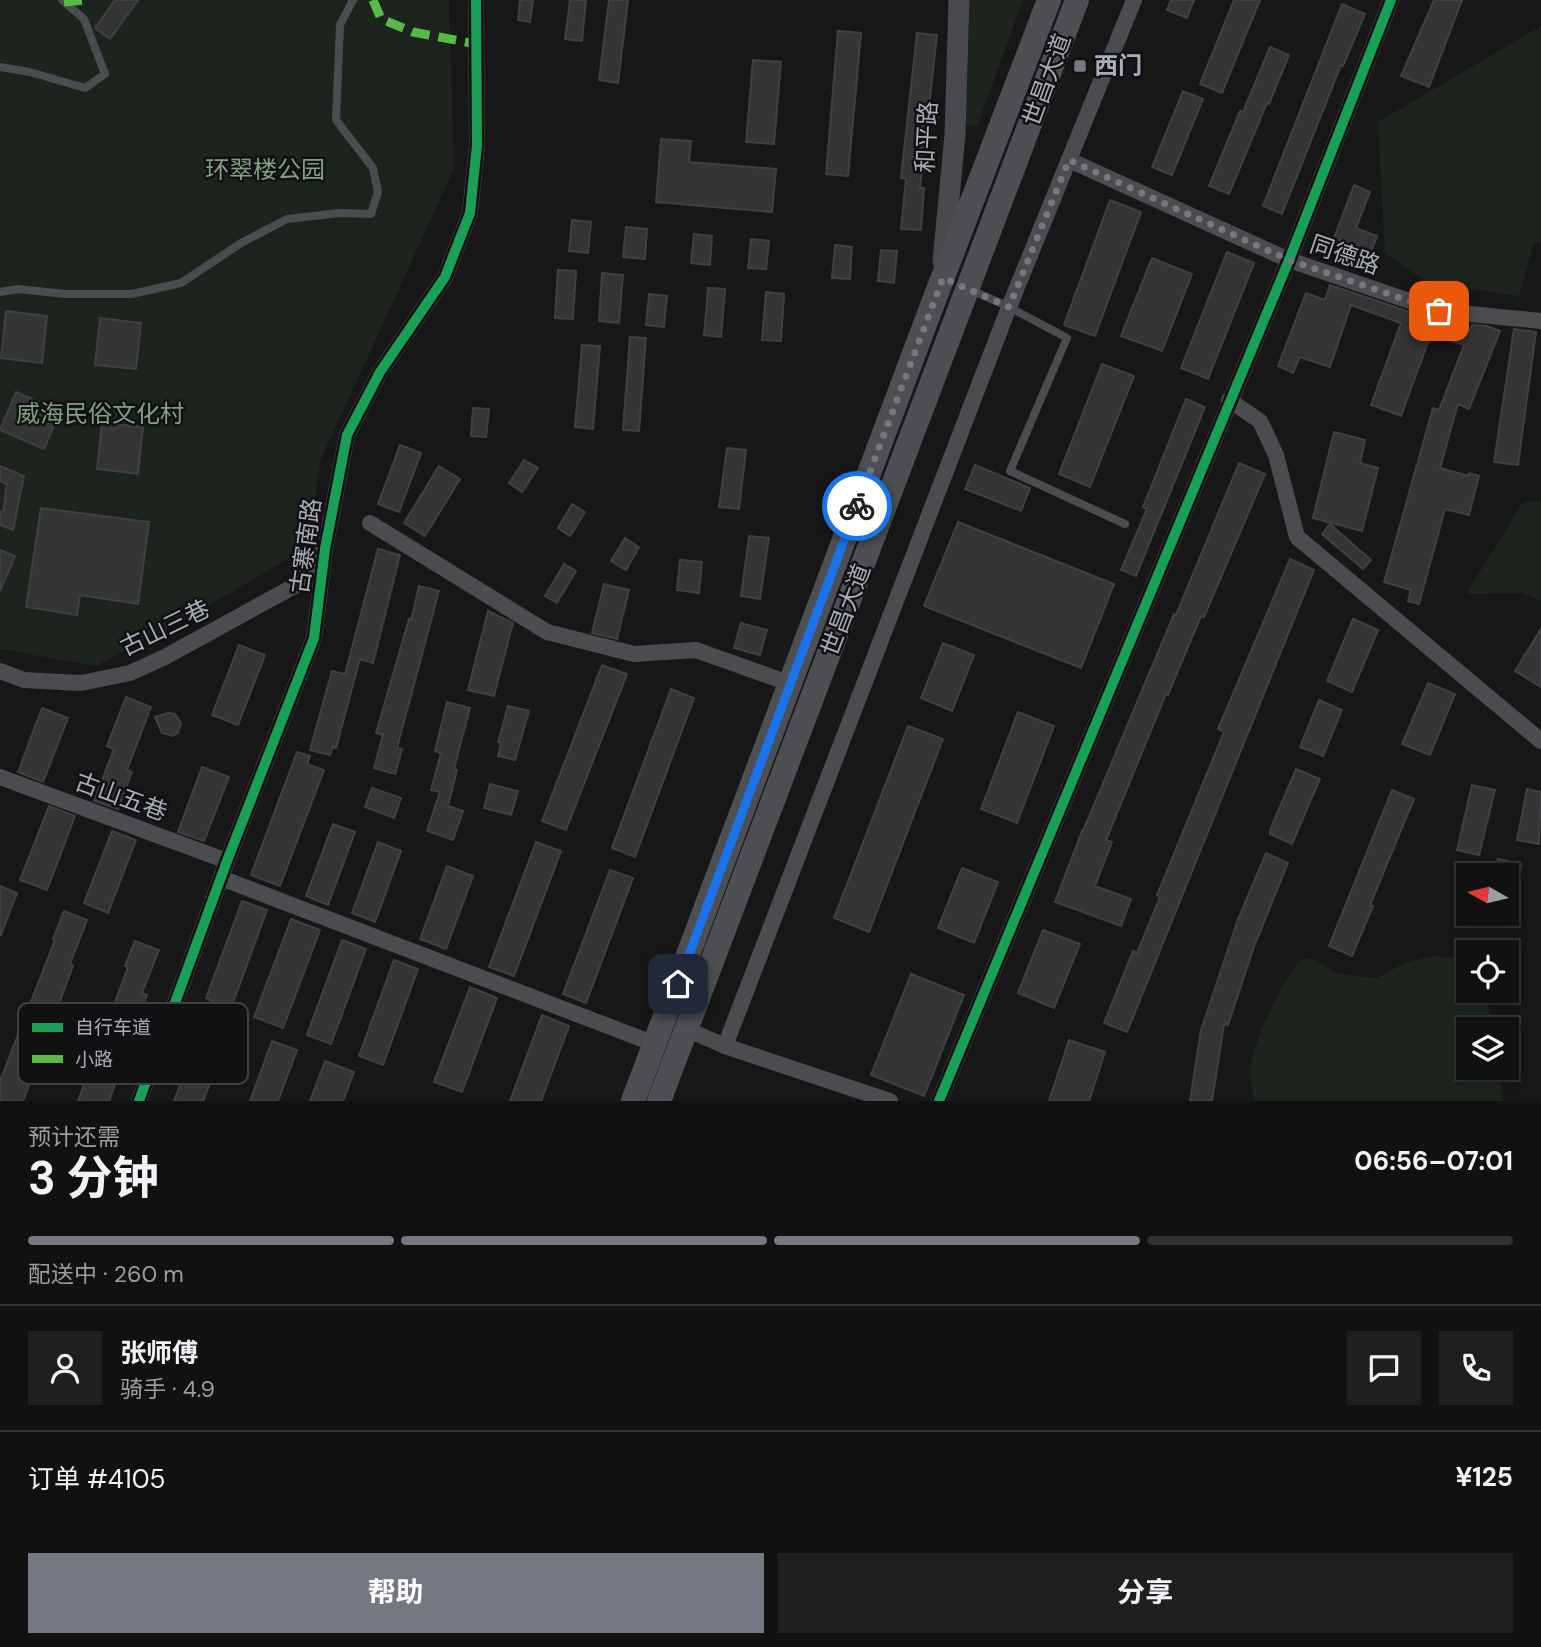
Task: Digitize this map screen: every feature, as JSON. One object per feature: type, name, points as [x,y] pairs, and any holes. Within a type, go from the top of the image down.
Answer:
[{"type":"main road","name":"世昌大道","points":[[633,1101],[1049,0]]},
{"type":"main road","name":"世昌大道","points":[[659,1101],[1077,0]]},
{"type":"street","name":"古寨南路","points":[[175,1003],[314,638],[325,549],[347,435],[380,372],[445,277],[470,213],[477,145],[476,0]]},
{"type":"street","name":"和平路","points":[[943,278],[955,135],[960,0]]},
{"type":"street","points":[[725,1046],[1009,307],[1134,0]]},
{"type":"street","points":[[939,1101],[1289,260],[1391,0]]},
{"type":"street","name":"同德路","points":[[1069,160],[1289,260],[1439,311],[1541,321]]},
{"type":"street","points":[[943,278],[969,289]]},
{"type":"street","points":[[1229,400],[1260,421],[1276,455],[1297,537],[1541,741]]},
{"type":"street","points":[[370,523],[547,632],[634,654],[696,650],[791,684]]},
{"type":"street","name":"古山三巷","points":[[0,671],[24,680],[81,683],[130,673],[165,657],[300,583],[325,549]]},
{"type":"street","name":"古山五巷","points":[[0,777],[227,861]]},
{"type":"street","points":[[221,878],[655,1044]]},
{"type":"street","points":[[686,1029],[725,1046],[890,1101]]},
{"type":"street","name":"古寨南路","points":[[139,1101],[145,1084]]},
{"type":"lane","points":[[0,67],[30,72],[85,88],[105,74],[84,19],[62,0]]},
{"type":"lane","points":[[0,292],[18,289],[66,294],[132,294],[181,283],[242,243],[287,219],[340,213],[371,214],[378,192],[373,168],[336,120],[340,25],[353,0]]},
{"type":"lane","points":[[969,289],[1067,338],[1010,471],[1125,524]]},
{"type":"green space","name":"环翠楼公园","points":[[0,0],[449,0],[454,169],[321,459],[307,548],[182,621],[96,666],[0,649]]},
{"type":"green space","points":[[970,0],[1023,0],[977,127],[966,125]]},
{"type":"green space","points":[[1541,26],[1541,242],[1534,243],[1519,296],[1430,284],[1385,253],[1378,122]]},
{"type":"green space","points":[[1541,501],[1541,601],[1523,593],[1466,594],[1523,502]]},
{"type":"green space","points":[[1431,956],[1456,957],[1456,1003],[1489,1003],[1490,1017],[1456,1017],[1456,1080],[1501,1080],[1502,1101],[1254,1101],[1250,1074],[1255,1047],[1285,981],[1302,959],[1312,958],[1338,974],[1377,978],[1403,964]]},
{"type":"building","points":[[115,0],[138,0],[110,39],[95,28]]},
{"type":"building","points":[[520,0],[533,0],[530,22],[518,20]]},
{"type":"building","points":[[570,0],[586,0],[582,41],[565,39]]},
{"type":"building","points":[[609,0],[628,0],[618,83],[599,80]]},
{"type":"building","points":[[1171,0],[1194,0],[1187,18],[1167,10]]},
{"type":"building","points":[[1234,0],[1260,0],[1222,93],[1200,84]]},
{"type":"building","points":[[1434,0],[1462,0],[1429,87],[1401,76]]},
{"type":"building","points":[[1342,4],[1365,14],[1343,66],[1341,65],[1282,214],[1263,206]]},
{"type":"building","points":[[838,31],[861,33],[848,176],[826,174]]},
{"type":"building","points":[[917,33],[937,35],[920,188],[924,188],[921,230],[901,229],[906,179],[901,178]]},
{"type":"building","points":[[1270,47],[1289,55],[1229,194],[1209,186]]},
{"type":"building","points":[[753,60],[781,62],[774,144],[746,142]]},
{"type":"building","points":[[1183,91],[1203,99],[1172,175],[1152,167]]},
{"type":"building","points":[[661,139],[691,141],[689,162],[776,169],[772,212],[656,202]]},
{"type":"building","points":[[1354,185],[1370,192],[1356,228],[1377,236],[1371,252],[1334,238]]},
{"type":"building","points":[[1110,200],[1141,212],[1095,336],[1064,325]]},
{"type":"building","points":[[572,220],[591,222],[588,253],[569,251]]},
{"type":"building","points":[[626,227],[647,229],[645,259],[623,257]]},
{"type":"building","points":[[694,234],[712,236],[710,265],[691,263]]},
{"type":"building","points":[[751,239],[769,241],[766,269],[748,268]]},
{"type":"building","points":[[835,245],[852,247],[850,279],[832,278]]},
{"type":"building","points":[[881,250],[897,251],[894,283],[878,281]]},
{"type":"building","points":[[1227,252],[1254,263],[1208,379],[1181,368]]},
{"type":"building","points":[[1152,258],[1192,274],[1162,351],[1121,336]]},
{"type":"building","points":[[558,270],[576,271],[573,319],[555,318]]},
{"type":"building","points":[[602,273],[623,275],[619,323],[599,321]]},
{"type":"building","points":[[1330,285],[1436,321],[1470,330],[1472,325],[1487,326],[1500,331],[1469,409],[1458,404],[1440,468],[1479,476],[1469,515],[1445,509],[1419,604],[1408,601],[1411,590],[1384,582],[1433,408],[1439,410],[1464,345],[1431,334],[1401,416],[1371,405],[1401,323],[1351,305],[1330,367],[1300,357],[1293,373],[1278,366],[1306,293],[1325,300]]},
{"type":"building","points":[[708,288],[725,289],[721,337],[704,335]]},
{"type":"building","points":[[766,292],[784,294],[781,341],[762,340]]},
{"type":"building","points":[[649,294],[667,296],[664,327],[646,325]]},
{"type":"building","points":[[6,311],[47,316],[42,363],[1,358]]},
{"type":"building","points":[[100,318],[141,323],[136,369],[95,365]]},
{"type":"building","points":[[1514,329],[1536,332],[1518,465],[1494,462]]},
{"type":"building","points":[[630,337],[646,338],[639,431],[623,430]]},
{"type":"building","points":[[582,345],[600,346],[593,429],[575,427]]},
{"type":"building","points":[[1102,364],[1134,376],[1090,487],[1059,474]]},
{"type":"building","points":[[16,392],[60,411],[44,449],[0,430]]},
{"type":"building","points":[[1186,399],[1205,407],[1136,576],[1121,570],[1147,509],[1143,507]]},
{"type":"building","points":[[473,408],[489,409],[486,437],[471,436]]},
{"type":"building","points":[[102,423],[143,427],[138,474],[97,469]]},
{"type":"building","points":[[1334,432],[1365,440],[1360,463],[1378,468],[1362,531],[1313,518]]},
{"type":"building","points":[[400,445],[421,453],[399,512],[378,504]]},
{"type":"building","points":[[727,448],[746,450],[739,509],[719,507]]},
{"type":"building","points":[[524,460],[538,468],[522,492],[509,483]]},
{"type":"building","points":[[1239,463],[1265,474],[1204,617],[1201,616],[1168,695],[1166,694],[1106,840],[1112,842],[1095,886],[1131,899],[1121,926],[1055,902],[1082,831]]},
{"type":"building","points":[[975,465],[1030,488],[1021,511],[965,489]]},
{"type":"building","points":[[0,466],[24,476],[13,530],[0,525],[0,511],[3,512],[7,484],[0,481]]},
{"type":"building","points":[[439,466],[460,479],[425,536],[404,523]]},
{"type":"building","points":[[572,504],[585,512],[570,536],[558,528]]},
{"type":"building","points":[[41,508],[149,522],[138,604],[80,595],[77,615],[26,607]]},
{"type":"building","points":[[958,522],[1114,584],[1081,668],[924,606]]},
{"type":"building","points":[[1330,524],[1371,560],[1363,569],[1322,534]]},
{"type":"building","points":[[749,536],[769,538],[760,599],[741,596]]},
{"type":"building","points":[[625,538],[639,547],[626,570],[611,561]]},
{"type":"building","points":[[378,549],[400,555],[373,663],[360,659],[336,748],[333,747],[330,755],[310,750],[332,671],[345,674]]},
{"type":"building","points":[[0,550],[15,556],[0,591]]},
{"type":"building","points":[[1290,559],[1314,570],[1127,1032],[1104,1023],[1133,951],[1137,953],[1160,897],[1157,895],[1224,732],[1218,729]]},
{"type":"building","points":[[680,560],[702,562],[699,593],[677,590]]},
{"type":"building","points":[[564,564],[576,571],[557,603],[545,596]]},
{"type":"building","points":[[604,584],[629,590],[617,639],[592,633]]},
{"type":"building","points":[[419,586],[439,591],[397,748],[402,749],[395,774],[374,768],[383,735],[376,733]]},
{"type":"building","points":[[488,611],[513,623],[494,696],[468,690]]},
{"type":"building","points":[[1353,619],[1378,630],[1352,692],[1327,681]]},
{"type":"building","points":[[741,623],[767,630],[760,655],[734,648]]},
{"type":"building","points":[[1541,629],[1541,687],[1515,671]]},
{"type":"building","points":[[943,643],[974,655],[952,711],[921,698]]},
{"type":"building","points":[[239,645],[265,655],[238,725],[212,715]]},
{"type":"building","points":[[602,665],[627,674],[566,830],[542,821]]},
{"type":"building","points":[[1428,683],[1455,694],[1430,755],[1402,744]]},
{"type":"building","points":[[671,689],[694,698],[635,857],[612,848]]},
{"type":"building","points":[[126,697],[151,707],[127,770],[132,772],[118,809],[94,801],[114,749],[107,746]]},
{"type":"building","points":[[1319,700],[1342,710],[1323,756],[1300,747]]},
{"type":"building","points":[[447,702],[470,708],[454,769],[457,770],[448,806],[463,811],[453,840],[427,831],[440,792],[431,790],[441,753],[435,751]]},
{"type":"building","points":[[508,706],[529,711],[515,760],[498,756],[501,743],[498,742]]},
{"type":"building","points":[[42,708],[68,718],[43,782],[18,772]]},
{"type":"building","points":[[1018,712],[1054,726],[1017,823],[981,809]]},
{"type":"building","points":[[175,714],[181,723],[178,733],[172,736],[162,733],[155,717]]},
{"type":"building","points":[[908,726],[943,739],[869,932],[834,918]]},
{"type":"building","points":[[297,752],[310,756],[307,764],[324,770],[280,886],[251,875]]},
{"type":"building","points":[[202,767],[229,777],[204,841],[178,832]]},
{"type":"building","points":[[1296,769],[1320,779],[1292,844],[1270,834],[1270,830]]},
{"type":"building","points":[[490,784],[518,791],[511,815],[484,808]]},
{"type":"building","points":[[1472,785],[1495,790],[1479,855],[1457,850]]},
{"type":"building","points":[[372,788],[401,798],[394,818],[365,807]]},
{"type":"building","points":[[1527,789],[1541,792],[1539,844],[1517,840]]},
{"type":"building","points":[[1392,790],[1414,799],[1352,956],[1329,946]]},
{"type":"building","points":[[49,806],[75,816],[47,890],[20,880]]},
{"type":"building","points":[[333,824],[355,832],[328,905],[306,896]]},
{"type":"building","points":[[112,831],[136,840],[108,913],[84,903]]},
{"type":"building","points":[[378,842],[401,851],[375,922],[352,913]]},
{"type":"building","points":[[536,842],[561,851],[514,976],[489,967]]},
{"type":"building","points":[[1266,853],[1288,863],[1255,944],[1228,1025],[1224,1024],[1212,1101],[1190,1101],[1201,1030],[1238,919]]},
{"type":"building","points":[[1498,859],[1516,863],[1497,863]]},
{"type":"building","points":[[447,866],[473,876],[446,949],[420,939]]},
{"type":"building","points":[[962,868],[998,882],[974,943],[938,928]]},
{"type":"building","points":[[610,870],[633,878],[586,1003],[563,994]]},
{"type":"building","points":[[0,886],[17,893],[1,935],[0,935]]},
{"type":"building","points":[[242,901],[267,910],[233,1003],[211,1003],[206,998]]},
{"type":"building","points":[[64,911],[87,920],[70,964],[73,966],[59,1003],[30,1003],[55,940],[53,939]]},
{"type":"building","points":[[291,919],[320,930],[283,1028],[254,1017]]},
{"type":"building","points":[[1043,930],[1080,944],[1054,1008],[1018,993]]},
{"type":"building","points":[[342,940],[366,949],[331,1044],[307,1035]]},
{"type":"building","points":[[135,941],[159,950],[142,993],[147,995],[144,1003],[115,1003],[128,967],[125,966]]},
{"type":"building","points":[[394,960],[418,969],[383,1065],[359,1056]]},
{"type":"building","points":[[911,974],[964,995],[924,1096],[871,1075]]},
{"type":"building","points":[[470,987],[497,998],[462,1092],[434,1082]]},
{"type":"building","points":[[542,1015],[569,1026],[541,1101],[510,1101]]},
{"type":"building","points":[[18,1035],[18,1084],[29,1084],[23,1101],[0,1101],[0,1081]]},
{"type":"building","points":[[1069,1040],[1105,1052],[1089,1101],[1049,1101]]},
{"type":"building","points":[[272,1041],[297,1050],[278,1101],[250,1101]]},
{"type":"building","points":[[325,1061],[354,1072],[343,1101],[310,1101]]},
{"type":"building","points":[[84,1084],[115,1084],[109,1101],[78,1101]]},
{"type":"building","points":[[180,1084],[210,1084],[203,1101],[174,1101]]},
{"type":"marked path","points":[[64,2],[85,0]]},
{"type":"marked path","points":[[373,0],[381,19],[413,32],[476,44]]},
{"type":"cycle path","points":[[175,1003],[314,638],[325,549],[347,435],[380,372],[445,277],[470,213],[477,145],[476,0]]},
{"type":"cycle path","points":[[939,1101],[1289,260],[1391,0]]},
{"type":"cycle path","points":[[139,1101],[145,1084]]},
{"type":"way so far","points":[[857,506],[943,278],[1009,307],[1069,160],[1289,260],[1439,311]]},
{"type":"place","name":"西门","points":[[1080,66]]},
{"type":"route","points":[[678,984],[857,506]]},
{"type":"park label","name":"威海民俗文化村","points":[[100,414]]}]
